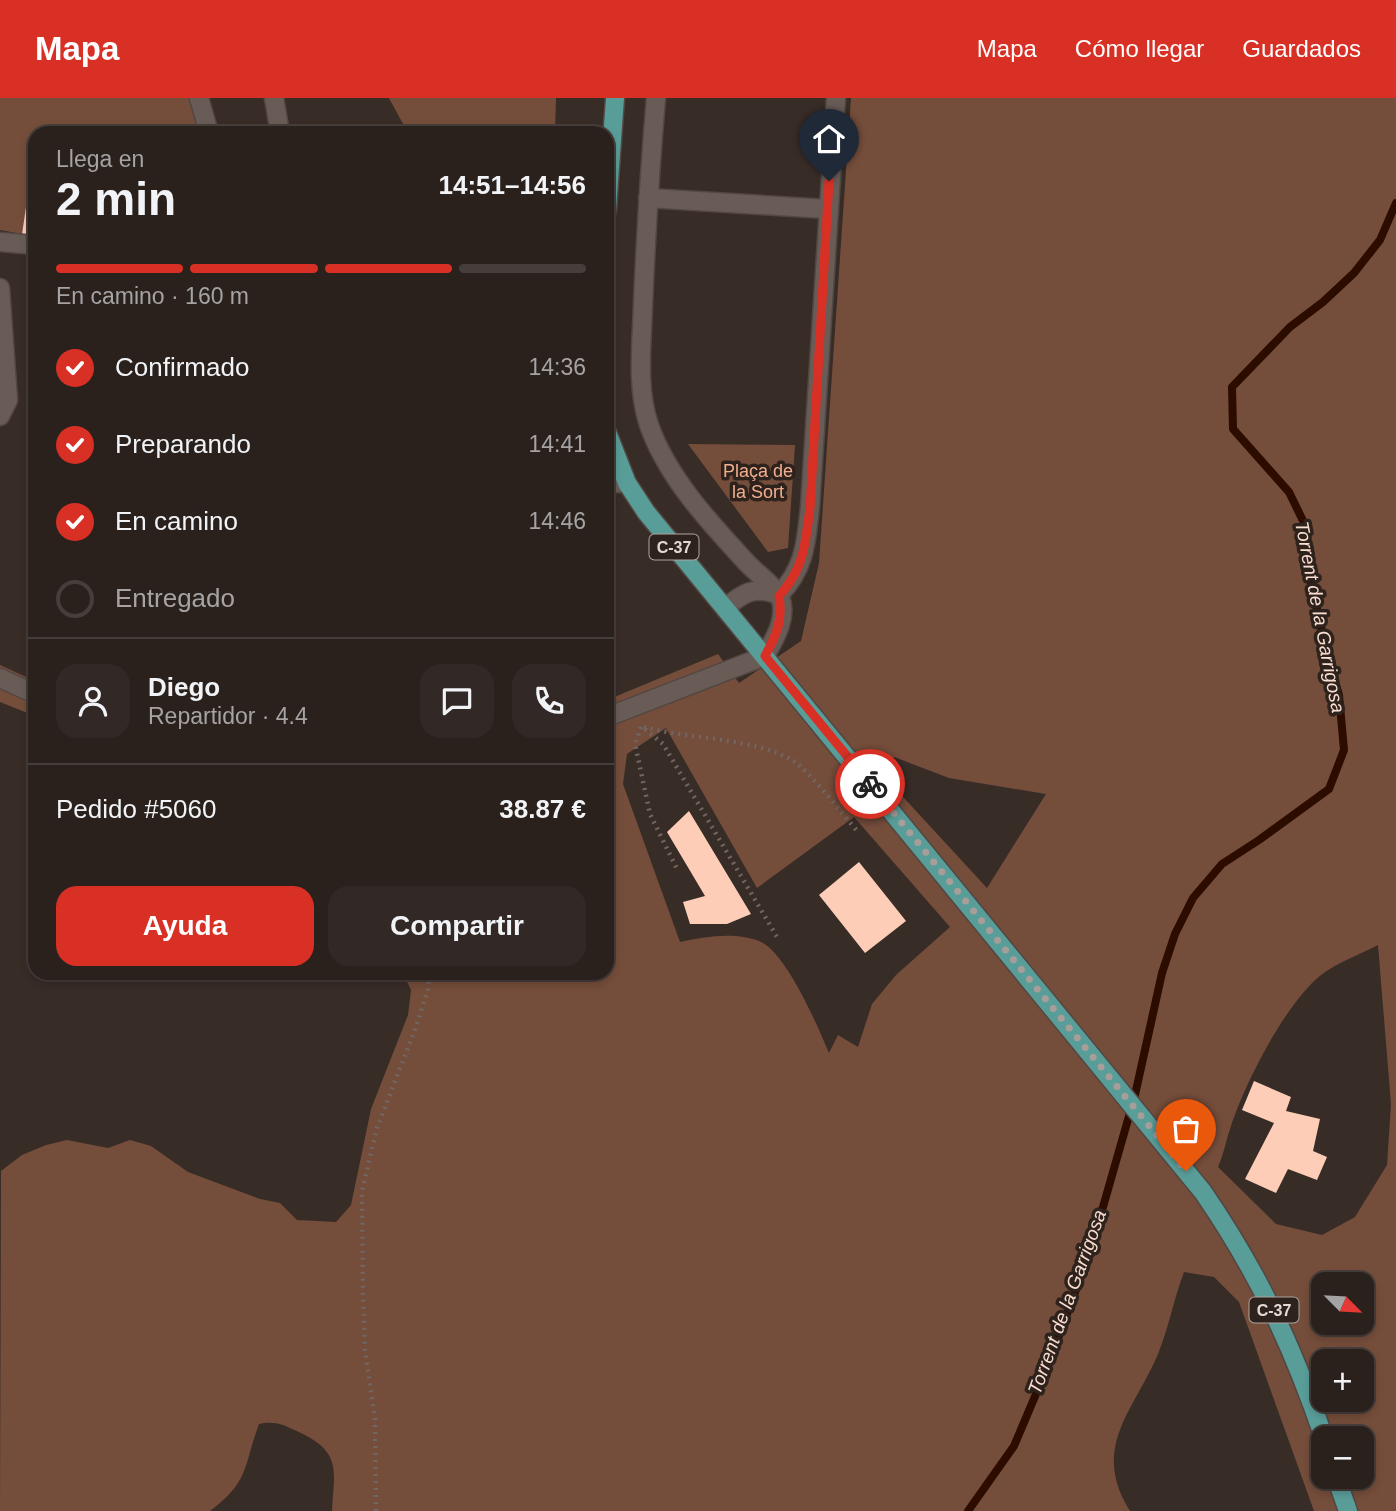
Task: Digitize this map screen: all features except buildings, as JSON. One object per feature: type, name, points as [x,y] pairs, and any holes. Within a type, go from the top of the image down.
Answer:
[{"type":"main road","points":[[613,126],[615,98]]},
{"type":"main road","name":"C-37","points":[[614,450],[627,482],[646,512],[1203,1192],[1247,1261],[1281,1324],[1319,1426]]},
{"type":"main road","points":[[1340,1489],[1348,1511]]},
{"type":"street","points":[[199,98],[207,126]]},
{"type":"street","points":[[274,98],[280,126]]},
{"type":"street","points":[[614,714],[765,656],[783,616],[779,596],[710,523],[671,468],[649,426],[641,392],[648,198],[656,98]]},
{"type":"street","points":[[779,596],[792,582],[804,557],[810,508],[835,98]]},
{"type":"street","points":[[648,198],[827,209]]},
{"type":"street","points":[[0,242],[28,244]]},
{"type":"street","points":[[0,288],[8,400],[0,416]]},
{"type":"street","points":[[614,483],[627,482]]},
{"type":"street","points":[[725,608],[741,595],[755,589],[779,596]]},
{"type":"street","points":[[0,678],[28,691]]},
{"type":"path","points":[[635,706],[641,727],[635,744],[650,814],[678,871]]},
{"type":"path","points":[[641,727],[675,736],[763,748],[794,761],[858,832]]},
{"type":"path","points":[[641,727],[663,744],[777,937]]},
{"type":"path","points":[[376,1511],[374,1419],[365,1350],[362,1191],[377,1128],[420,1015],[429,980]]},
{"type":"green space","points":[[0,98],[195,98],[202,126],[28,126],[28,199],[22,234],[0,230]]},
{"type":"green space","points":[[389,98],[556,98],[555,126],[404,126]]},
{"type":"green space","points":[[851,98],[1396,98],[1396,1511],[1314,1511],[1239,1302],[1214,1277],[1184,1272],[1158,1354],[1128,1412],[1115,1448],[1114,1467],[1119,1488],[1130,1511],[332,1511],[334,1474],[329,1456],[314,1440],[281,1424],[271,1423],[259,1424],[239,1482],[210,1511],[0,1511],[1,1171],[22,1155],[46,1145],[67,1140],[108,1148],[130,1140],[151,1146],[188,1172],[260,1199],[280,1203],[297,1220],[336,1222],[351,1205],[371,1109],[408,1015],[411,990],[406,980],[614,980],[614,697],[718,654],[739,683],[801,641],[819,563]],"holes":[[[666,728],[757,888],[854,817],[950,927],[896,975],[872,1004],[858,1047],[838,1035],[829,1053],[801,992],[781,961],[761,942],[731,936],[680,942],[623,784],[627,754]],[[894,757],[949,778],[1046,794],[987,888],[881,773]],[[1378,945],[1391,1104],[1387,1165],[1355,1217],[1322,1235],[1276,1224],[1218,1167],[1237,1108],[1280,1024],[1307,988],[1321,975]]]},
{"type":"green space","name":"Plaça de la Sort","points":[[688,444],[795,445],[788,548],[768,552]]},
{"type":"green space","points":[[0,665],[28,678],[28,713],[0,702]]},
{"type":"waterway","name":"Torrent de la Garrigosa","points":[[968,1511],[1014,1446],[1047,1368],[1091,1249],[1135,1095],[1162,973],[1175,934],[1193,898],[1222,864],[1329,789],[1344,750],[1339,695],[1308,570],[1307,529],[1289,492],[1233,429],[1232,387],[1290,327],[1323,302],[1354,273],[1380,240],[1396,203]]},
{"type":"way so far","points":[[870,784],[1186,1171]]},
{"type":"route","points":[[829,181],[810,508],[804,557],[792,582],[779,596],[783,616],[765,656],[870,784]]}]
